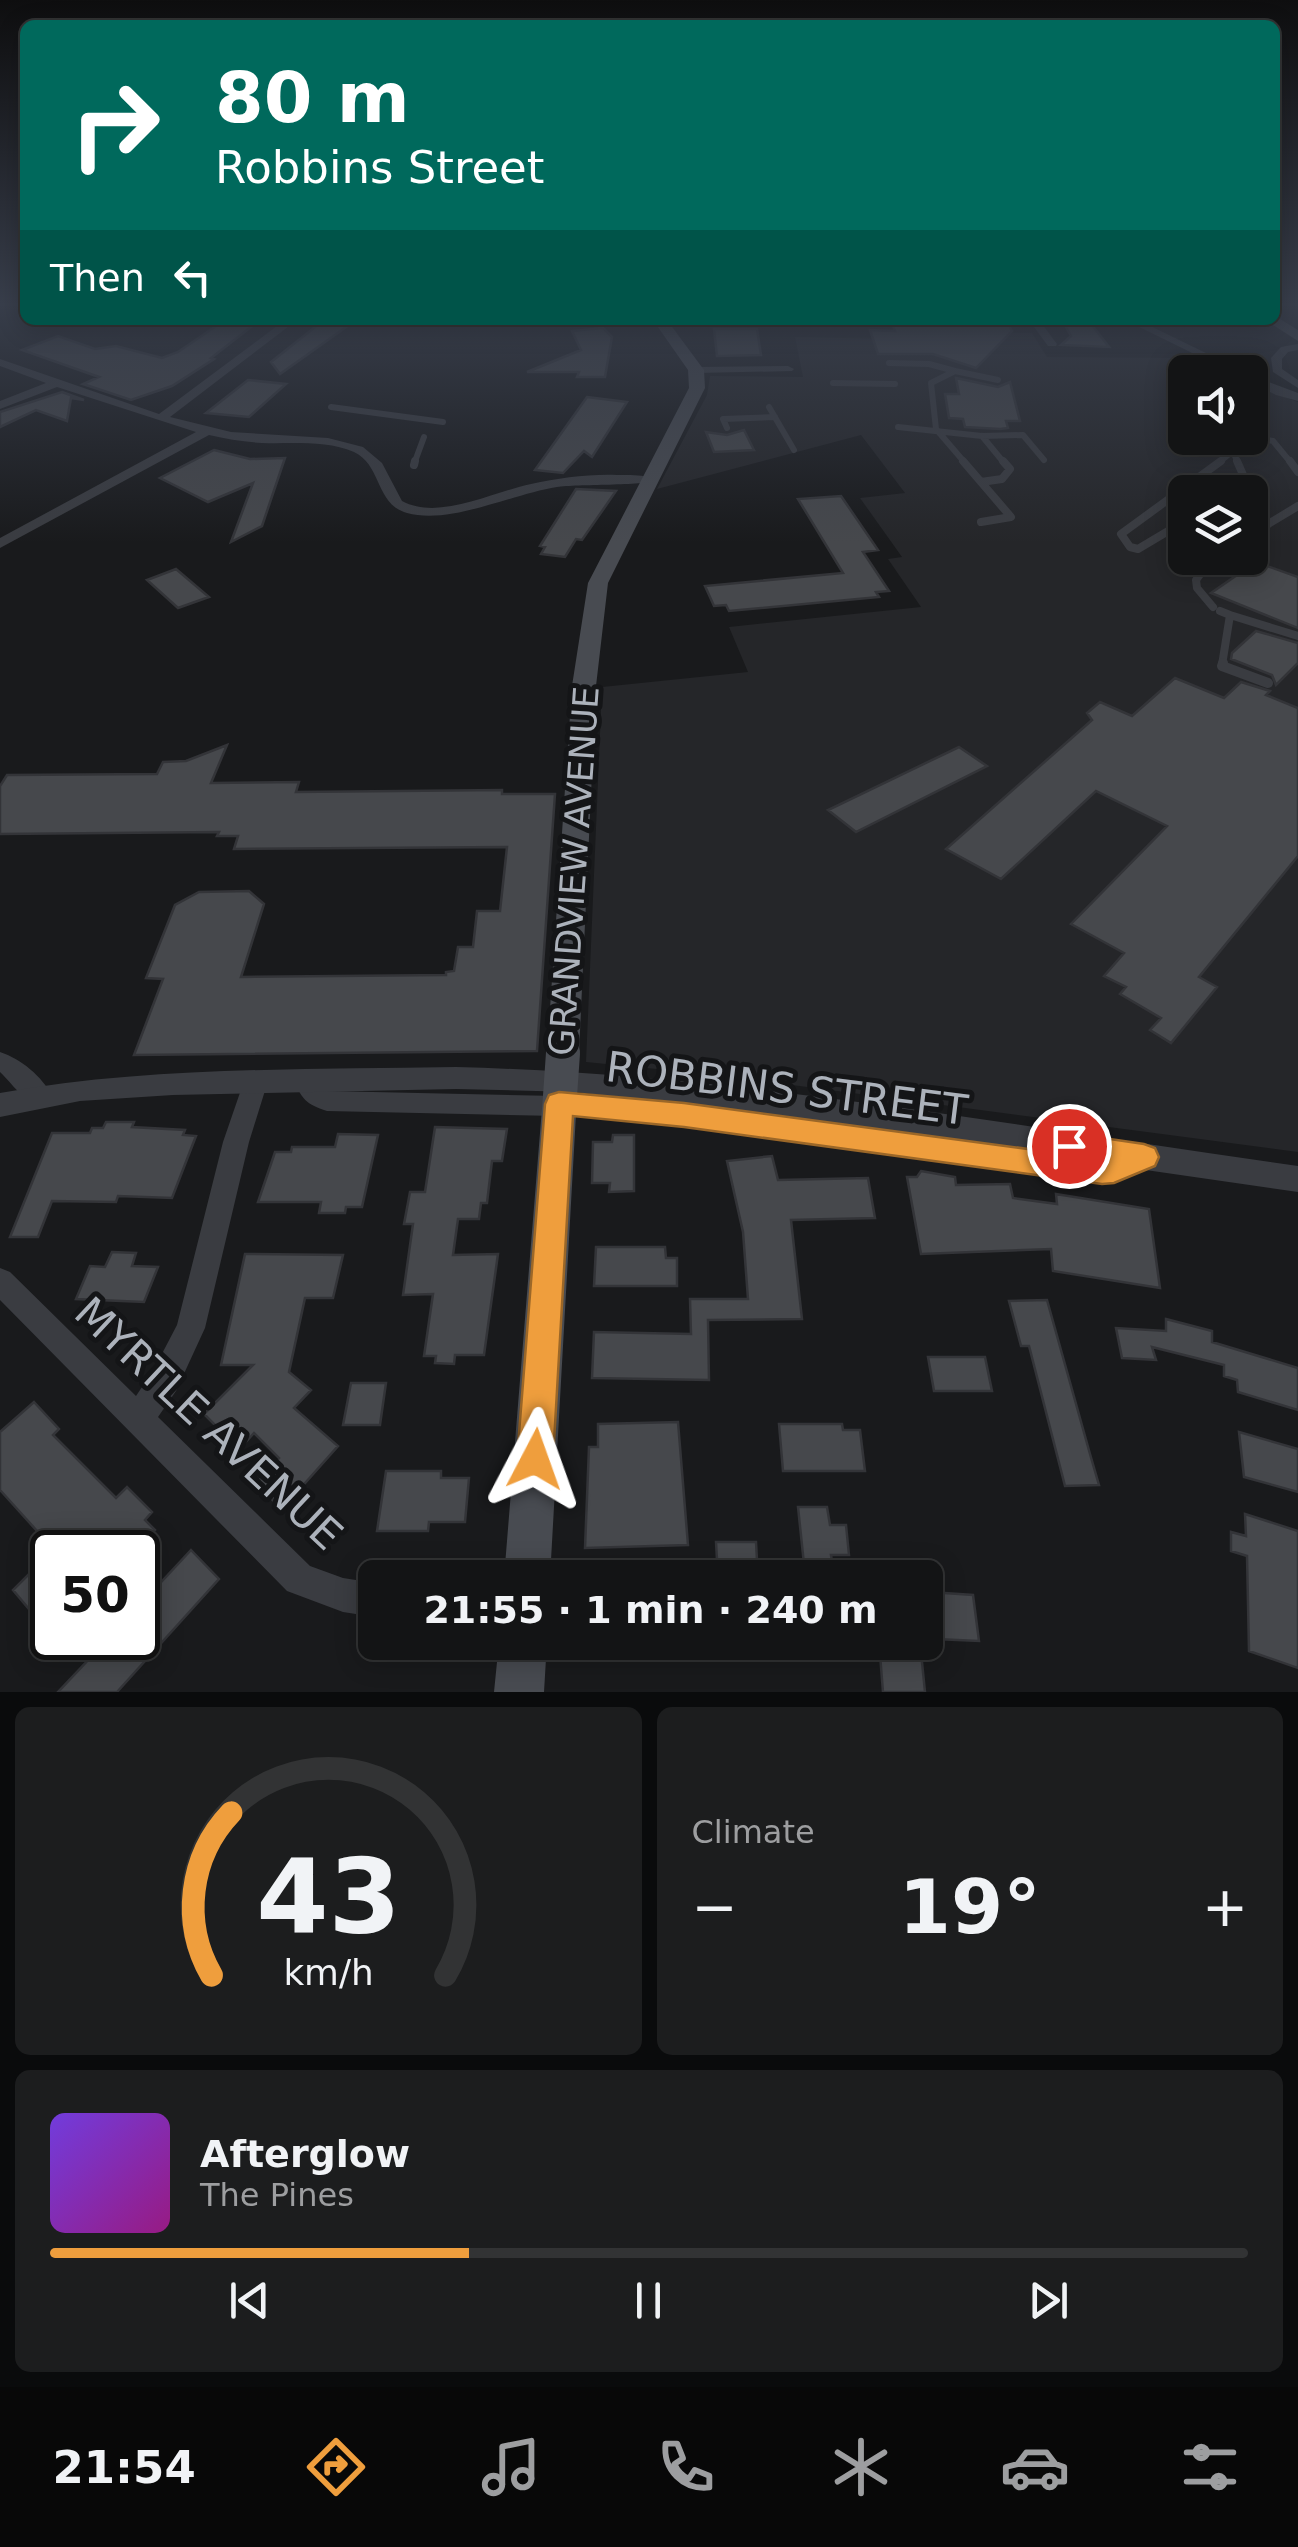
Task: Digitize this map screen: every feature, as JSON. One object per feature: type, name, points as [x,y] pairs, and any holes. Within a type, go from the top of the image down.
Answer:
[{"type":"main road","name":"GRANDVIEW AVENUE","points":[[528,1560],[583,706],[598,583],[697,385]]},
{"type":"main road","points":[[519,1692],[522,1660]]},
{"type":"street","points":[[0,404],[50,385]]},
{"type":"street","points":[[65,385],[110,404],[209,430],[261,440],[330,443],[359,450],[373,458],[389,498],[404,509],[426,512],[578,478],[648,480]]},
{"type":"street","points":[[163,417],[206,385]]},
{"type":"street","points":[[1268,387],[1298,397]]},
{"type":"street","points":[[0,544],[209,430]]},
{"type":"street","points":[[0,1062],[10,1066],[40,1096]]},
{"type":"street","name":"ROBBINS STREET","points":[[0,1105],[106,1087],[256,1081],[500,1078],[616,1084],[1298,1179]]},
{"type":"street","name":"ROBBINS STREET","points":[[305,1080],[316,1098],[328,1101],[559,1100],[1102,1172],[1144,1157]]},
{"type":"street","points":[[138,1419],[165,1380],[191,1328],[236,1142],[256,1081]]},
{"type":"street","name":"MYRTLE AVENUE","points":[[0,1281],[299,1578],[358,1597]]},
{"type":"lane","points":[[931,385],[936,429],[1011,517],[982,522]]},
{"type":"lane","points":[[331,407],[443,422]]},
{"type":"lane","points":[[769,407],[794,450]]},
{"type":"lane","points":[[727,428],[723,419],[775,417]]},
{"type":"lane","points":[[898,427],[982,436],[1023,435],[1044,460]]},
{"type":"lane","points":[[414,464],[424,436]]},
{"type":"lane","points":[[982,436],[1010,469],[1002,479],[982,482]]},
{"type":"lane","points":[[1268,437],[1276,441],[1298,472]]},
{"type":"lane","points":[[1200,475],[1228,455]]},
{"type":"lane","points":[[1168,499],[1120,534],[1130,547],[1138,549],[1168,531]]},
{"type":"lane","points":[[1268,524],[1296,508],[1298,519]]},
{"type":"lane","points":[[1200,575],[1197,588],[1221,611],[1298,636]]},
{"type":"lane","points":[[1221,611],[1222,666],[1268,683]]},
{"type":"shaded area","points":[[709,385],[1168,385],[1168,455],[1268,455],[1268,390],[1298,402],[1298,1152],[717,1075],[586,1062],[602,687],[748,672],[729,627],[921,607],[888,559],[902,557],[860,498],[905,493],[861,435],[657,489],[707,395]]},
{"type":"building","points":[[86,385],[174,385],[131,400]]},
{"type":"building","points":[[242,385],[285,385],[249,417],[206,413]]},
{"type":"building","points":[[957,385],[1011,385],[1020,421],[1006,421],[1008,428],[1000,429],[965,427],[963,419],[949,418],[945,394],[959,394]]},
{"type":"building","points":[[62,392],[84,400],[71,398],[67,421],[36,410],[0,427],[0,412]]},
{"type":"building","points":[[587,397],[627,402],[592,457],[584,451],[563,473],[535,470]]},
{"type":"building","points":[[744,430],[754,450],[714,452],[706,432],[727,435]]},
{"type":"building","points":[[214,450],[250,459],[285,458],[262,526],[231,542],[253,483],[208,502],[160,478]]},
{"type":"building","points":[[576,489],[616,491],[582,540],[576,539],[565,557],[541,554],[545,547],[540,546]]},
{"type":"building","points":[[841,496],[878,550],[863,552],[889,591],[876,592],[879,597],[729,611],[726,605],[714,606],[705,586],[843,573],[798,499]]},
{"type":"building","points":[[1268,566],[1298,577],[1298,628],[1211,593],[1237,575],[1268,575]]},
{"type":"building","points":[[176,569],[209,597],[178,608],[147,580]]},
{"type":"building","points":[[1256,631],[1298,643],[1298,663],[1276,685],[1272,675],[1231,659],[1232,653]]},
{"type":"building","points":[[1175,678],[1224,698],[1241,682],[1270,691],[1266,695],[1298,708],[1298,856],[1199,977],[1217,987],[1171,1043],[1150,1030],[1161,1018],[1120,994],[1126,987],[1104,976],[1124,953],[1071,924],[1167,826],[1096,791],[1001,879],[946,849],[1092,720],[1087,713],[1100,702],[1132,716]]},
{"type":"building","points":[[227,745],[211,783],[299,782],[296,792],[502,790],[502,794],[555,794],[537,1051],[134,1055],[163,979],[146,978],[175,905],[199,892],[249,891],[264,904],[241,977],[446,975],[454,971],[458,947],[473,947],[477,911],[500,911],[507,847],[234,849],[238,836],[217,836],[219,832],[0,834],[0,786],[7,775],[157,774],[163,762],[186,761]]},
{"type":"building","points":[[959,747],[987,766],[856,832],[828,810]]},
{"type":"building","points":[[106,1122],[134,1122],[132,1127],[185,1130],[183,1135],[196,1136],[172,1198],[118,1196],[116,1202],[52,1201],[38,1237],[10,1237],[52,1133],[90,1133],[92,1128],[103,1128]]},
{"type":"building","points":[[435,1127],[507,1129],[502,1161],[492,1161],[487,1203],[481,1203],[479,1219],[458,1219],[453,1255],[498,1254],[484,1355],[455,1355],[454,1364],[435,1363],[436,1356],[424,1356],[433,1294],[403,1295],[413,1224],[404,1224],[410,1192],[425,1192]]},
{"type":"building","points":[[338,1134],[378,1135],[362,1207],[346,1207],[345,1213],[319,1213],[321,1202],[258,1202],[275,1152],[291,1152],[292,1147],[335,1147]]},
{"type":"building","points":[[613,1135],[634,1135],[634,1191],[609,1192],[610,1183],[592,1183],[593,1142],[612,1142]]},
{"type":"building","points":[[772,1156],[778,1180],[868,1178],[875,1218],[791,1220],[802,1319],[708,1320],[709,1380],[592,1378],[594,1332],[691,1334],[690,1299],[748,1299],[743,1232],[727,1161]]},
{"type":"building","points":[[921,1171],[955,1177],[956,1185],[1010,1184],[1013,1198],[1057,1204],[1056,1194],[1149,1209],[1160,1288],[1053,1271],[1051,1249],[921,1254],[907,1177],[917,1177]]},
{"type":"building","points":[[596,1247],[665,1247],[666,1258],[677,1258],[677,1286],[594,1286]]},
{"type":"building","points":[[112,1252],[136,1253],[132,1266],[158,1267],[144,1302],[76,1299],[90,1266],[105,1267]]},
{"type":"building","points":[[245,1254],[343,1255],[333,1298],[305,1298],[289,1372],[311,1390],[294,1408],[338,1446],[282,1509],[256,1484],[279,1458],[254,1433],[235,1454],[216,1437],[221,1431],[204,1414],[253,1365],[221,1365]]},
{"type":"building","points":[[1047,1300],[1099,1485],[1065,1486],[1029,1346],[1021,1346],[1009,1301]]},
{"type":"building","points":[[1166,1319],[1212,1331],[1212,1342],[1298,1368],[1298,1410],[1238,1392],[1237,1380],[1224,1376],[1224,1365],[1152,1347],[1156,1360],[1122,1358],[1116,1328],[1166,1331]]},
{"type":"building","points":[[928,1357],[985,1357],[992,1391],[934,1391]]},
{"type":"building","points":[[351,1383],[386,1383],[380,1425],[343,1425]]},
{"type":"building","points":[[34,1402],[59,1429],[53,1435],[116,1498],[127,1487],[152,1512],[145,1520],[155,1530],[36,1530],[0,1490],[0,1432]]},
{"type":"building","points":[[678,1422],[688,1545],[585,1548],[589,1447],[598,1447],[598,1424]]},
{"type":"building","points":[[779,1424],[842,1424],[843,1430],[860,1430],[865,1471],[783,1471]]},
{"type":"building","points":[[1239,1432],[1298,1449],[1298,1492],[1244,1477]]},
{"type":"building","points":[[386,1471],[441,1471],[441,1478],[469,1478],[465,1522],[429,1522],[428,1531],[377,1531]]},
{"type":"building","points":[[798,1507],[827,1507],[830,1525],[846,1525],[849,1555],[831,1555],[832,1560],[804,1560]]},
{"type":"building","points":[[1245,1514],[1298,1531],[1298,1668],[1249,1651],[1247,1556],[1231,1551],[1231,1532],[1246,1536]]},
{"type":"building","points":[[716,1542],[756,1542],[757,1560],[717,1560]]},
{"type":"building","points":[[191,1550],[219,1579],[160,1644],[160,1583]]},
{"type":"building","points":[[30,1573],[30,1610],[13,1590]]},
{"type":"building","points":[[943,1593],[973,1595],[979,1641],[943,1639]]},
{"type":"building","points":[[88,1660],[146,1660],[117,1692],[58,1692]]},
{"type":"building","points":[[880,1660],[922,1660],[925,1692],[883,1692]]},
{"type":"route","points":[[535,1459],[559,1104],[684,1115],[1102,1172],[1144,1157],[1069,1146]]}]
